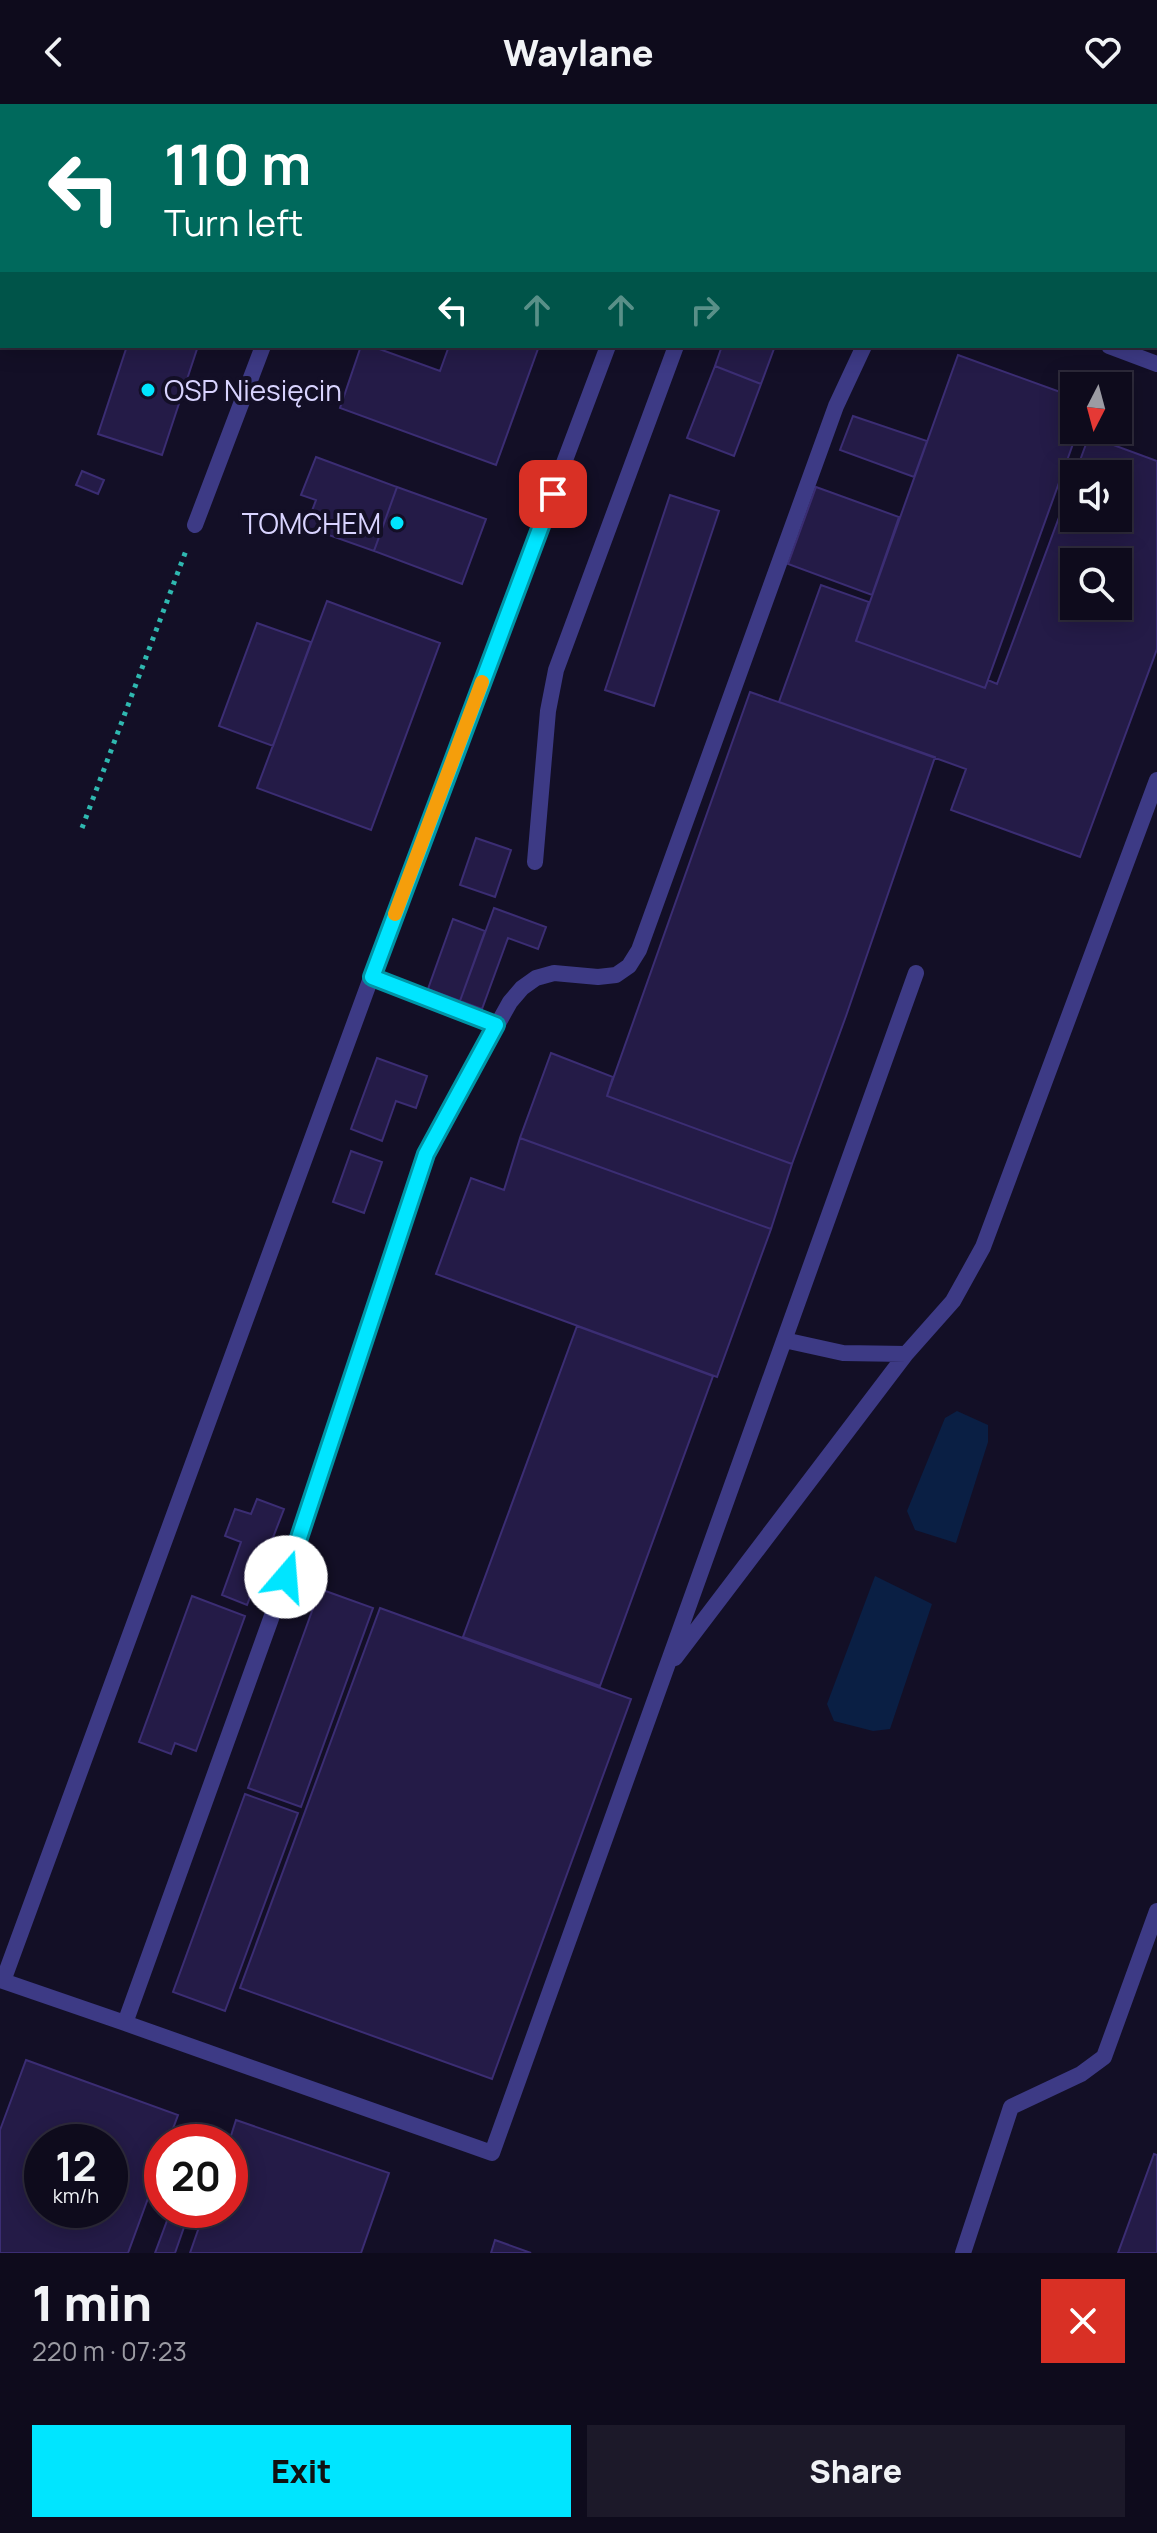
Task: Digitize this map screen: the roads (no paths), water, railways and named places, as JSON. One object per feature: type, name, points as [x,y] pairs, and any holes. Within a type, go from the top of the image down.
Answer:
[{"type":"lane","points":[[195,525],[262,348]]},
{"type":"lane","points":[[607,348],[3,1981],[492,2153],[916,973]]},
{"type":"lane","points":[[535,862],[553,681],[675,348]]},
{"type":"lane","points":[[125,2023],[286,1577],[418,1176],[445,1115],[516,994],[536,978],[554,973],[598,977],[616,975],[629,966],[639,950],[836,406],[863,348]]},
{"type":"lane","points":[[1114,348],[1157,364]]},
{"type":"lane","points":[[665,1671],[906,1354],[953,1301],[979,1257],[1157,780]]},
{"type":"lane","points":[[372,977],[496,1025]]},
{"type":"lane","points":[[784,1340],[843,1353],[906,1354]]},
{"type":"lane","points":[[963,2253],[1011,2107],[1081,2074],[1104,2057],[1157,1911]]},
{"type":"water","points":[[957,1411],[988,1425],[988,1442],[956,1543],[915,1530],[907,1511],[945,1418]]},
{"type":"water","points":[[875,1576],[932,1604],[890,1729],[873,1731],[834,1721],[827,1704]]},
{"type":"place","name":"OSP Niesięcin","points":[[148,390]]},
{"type":"place","name":"TOMCHEM","points":[[397,523]]}]
